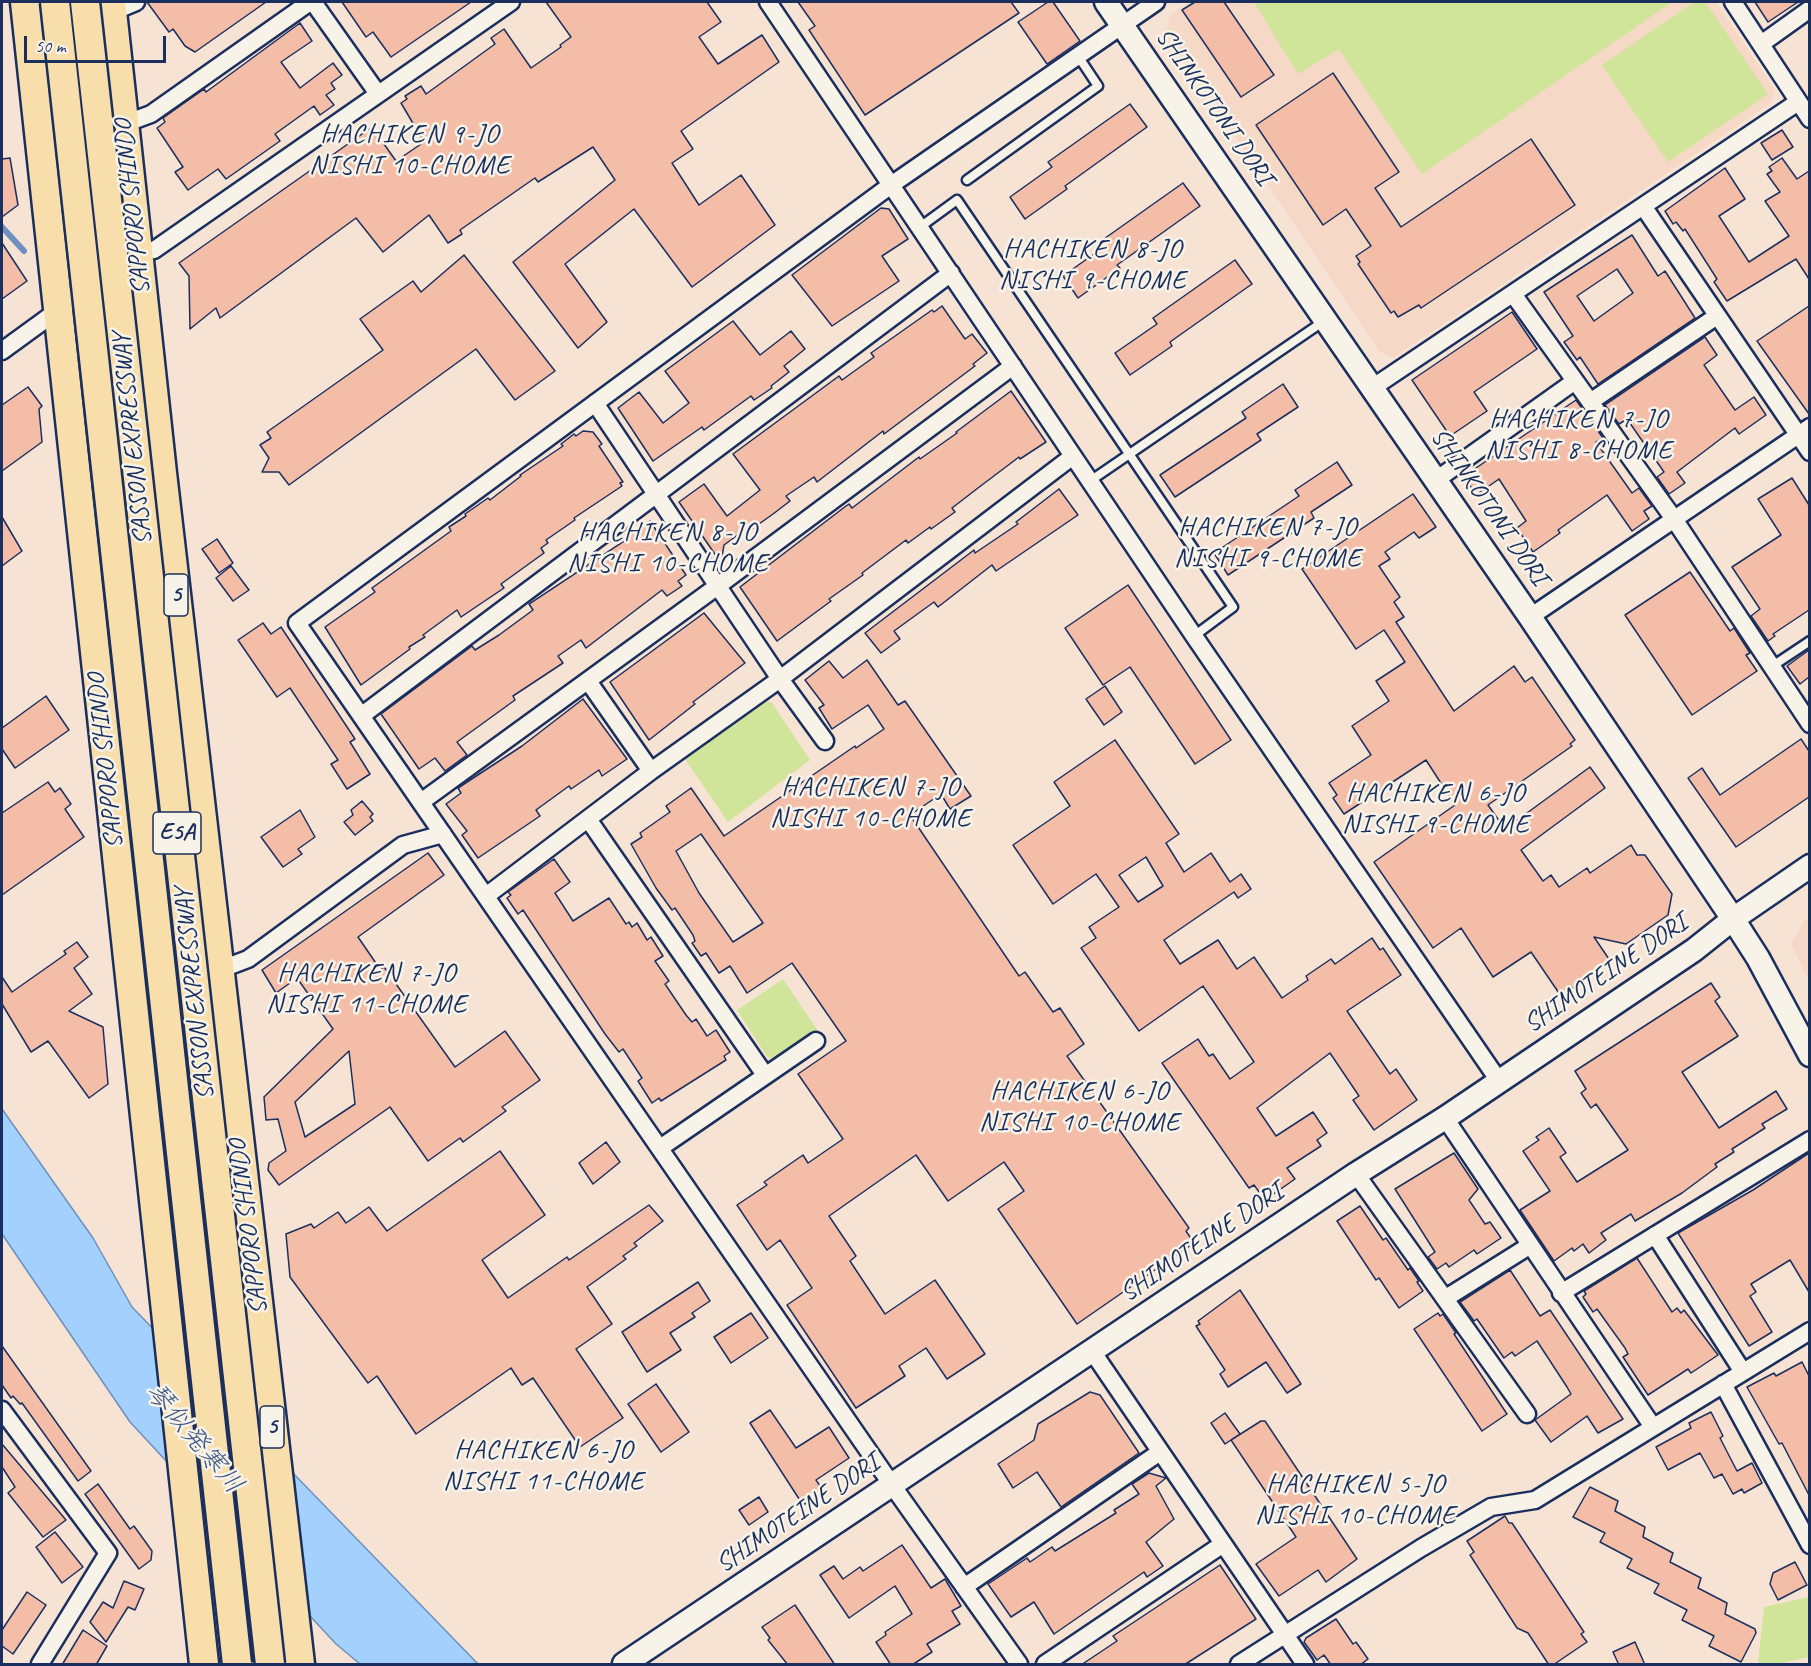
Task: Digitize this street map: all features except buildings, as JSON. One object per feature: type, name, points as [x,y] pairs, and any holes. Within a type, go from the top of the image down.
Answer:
[{"type":"highway","name":"SAPPORO SHINDO","points":[[25,2],[204,1665]]},
{"type":"highway","name":"SASSON EXPRESSWAY","points":[[55,2],[237,1665]]},
{"type":"highway","name":"SASSON EXPRESSWAY","points":[[85,2],[270,1665]]},
{"type":"highway","name":"SAPPORO SHINDO","points":[[120,5],[124,124],[300,1665]]},
{"type":"main road","name":"SHINKOTONI DORI","points":[[1106,2],[1530,617],[1733,919],[1758,958],[1809,1055]]},
{"type":"main road","name":"SHIMOTEINE DORI","points":[[624,1665],[1356,1174],[1445,1118],[1695,950],[1733,919],[1809,866]]},
{"type":"street","points":[[124,124],[151,114],[312,2],[378,94]]},
{"type":"street","points":[[2,351],[138,252],[154,250],[511,2]]},
{"type":"street","points":[[768,2],[1194,636],[1499,1081]]},
{"type":"street","points":[[1019,1665],[892,1485],[297,623],[891,185],[1156,2]]},
{"type":"street","points":[[1733,2],[1809,119]]},
{"type":"street","points":[[1761,44],[1809,9]]},
{"type":"street","points":[[1372,388],[1798,102]]},
{"type":"street","points":[[1643,206],[1717,316],[1804,431],[1809,452]]},
{"type":"street","points":[[362,716],[951,273]]},
{"type":"street","points":[[1513,294],[1674,519],[1809,724]]},
{"type":"street","points":[[1590,402],[1717,316]]},
{"type":"street","points":[[421,802],[719,585],[1013,366]]},
{"type":"street","points":[[1436,480],[1575,381]]},
{"type":"street","points":[[595,403],[780,679],[825,741]]},
{"type":"street","points":[[1530,617],[1804,431]]},
{"type":"street","points":[[486,896],[651,771],[780,679],[1073,456]]},
{"type":"street","points":[[588,681],[651,771]]},
{"type":"street","points":[[588,819],[765,1075]]},
{"type":"street","points":[[219,970],[248,959],[403,845],[443,834]]},
{"type":"street","points":[[660,1148],[816,1041]]},
{"type":"street","points":[[1445,1118],[1653,1427]]},
{"type":"street","points":[[1561,1293],[1809,1140]]},
{"type":"street","points":[[1356,1174],[1527,1414]]},
{"type":"street","points":[[1655,1235],[1743,1372]]},
{"type":"street","points":[[1446,1298],[1529,1246]]},
{"type":"street","points":[[1239,1665],[1379,1572],[1491,1507],[1535,1500],[1809,1331]]},
{"type":"street","points":[[1092,1351],[1305,1665]]},
{"type":"street","points":[[1723,1384],[1809,1545]]},
{"type":"street","points":[[2,1410],[108,1553],[40,1665]]},
{"type":"street","points":[[964,1587],[1160,1452]]},
{"type":"street","points":[[1045,1665],[1223,1544]]},
{"type":"lane","points":[[967,180],[1098,86],[1078,55]]},
{"type":"lane","points":[[920,227],[957,200],[1233,607],[1194,636]]},
{"type":"lane","points":[[1090,481],[1326,319]]},
{"type":"lane","points":[[1771,667],[1809,641]]},
{"type":"shaded area","points":[[1190,2],[1716,2],[1775,90],[1771,103],[1393,358],[1380,352],[1166,34],[1170,15]]},
{"type":"shaded area","points":[[1809,917],[1809,981],[1791,944],[1804,921]]},
{"type":"green space","points":[[1254,2],[1672,2],[1422,174],[1339,49],[1298,74]]},
{"type":"green space","points":[[1694,2],[1705,2],[1768,94],[1668,162],[1602,65]]},
{"type":"green space","points":[[765,701],[772,703],[810,760],[728,822],[685,759]]},
{"type":"green space","points":[[783,979],[818,1031],[777,1057],[768,1058],[737,1010]]},
{"type":"green space","points":[[1809,1597],[1809,1657],[1776,1664],[1758,1664],[1764,1607]]},
{"type":"water","name":"琴似発寒川","points":[[2,1109],[93,1238],[132,1307],[478,1664],[360,1664],[336,1644],[130,1422],[2,1234]]},
{"type":"waterway","points":[[2,227],[24,251]]},
{"type":"district","name":"HACHIKEN 9-JO NISHI 10-CHOME","points":[[410,150]]},
{"type":"district","name":"HACHIKEN 8-JO NISHI 9-CHOME","points":[[1093,266]]},
{"type":"district","name":"HACHIKEN 7-JO NISHI 8-CHOME","points":[[1579,436]]},
{"type":"district","name":"HACHIKEN 7-JO NISHI 9-CHOME","points":[[1268,544]]},
{"type":"district","name":"HACHIKEN 8-JO NISHI 10-CHOME","points":[[668,548]]},
{"type":"district","name":"HACHIKEN 7-JO NISHI 10-CHOME","points":[[871,804]]},
{"type":"district","name":"HACHIKEN 6-JO NISHI 9-CHOME","points":[[1436,810]]},
{"type":"district","name":"HACHIKEN 7-JO NISHI 11-CHOME","points":[[367,990]]},
{"type":"district","name":"HACHIKEN 6-JO NISHI 10-CHOME","points":[[1080,1108]]},
{"type":"district","name":"HACHIKEN 6-JO NISHI 11-CHOME","points":[[544,1466]]},
{"type":"district","name":"HACHIKEN 5-JO NISHI 10-CHOME","points":[[1356,1500]]}]
